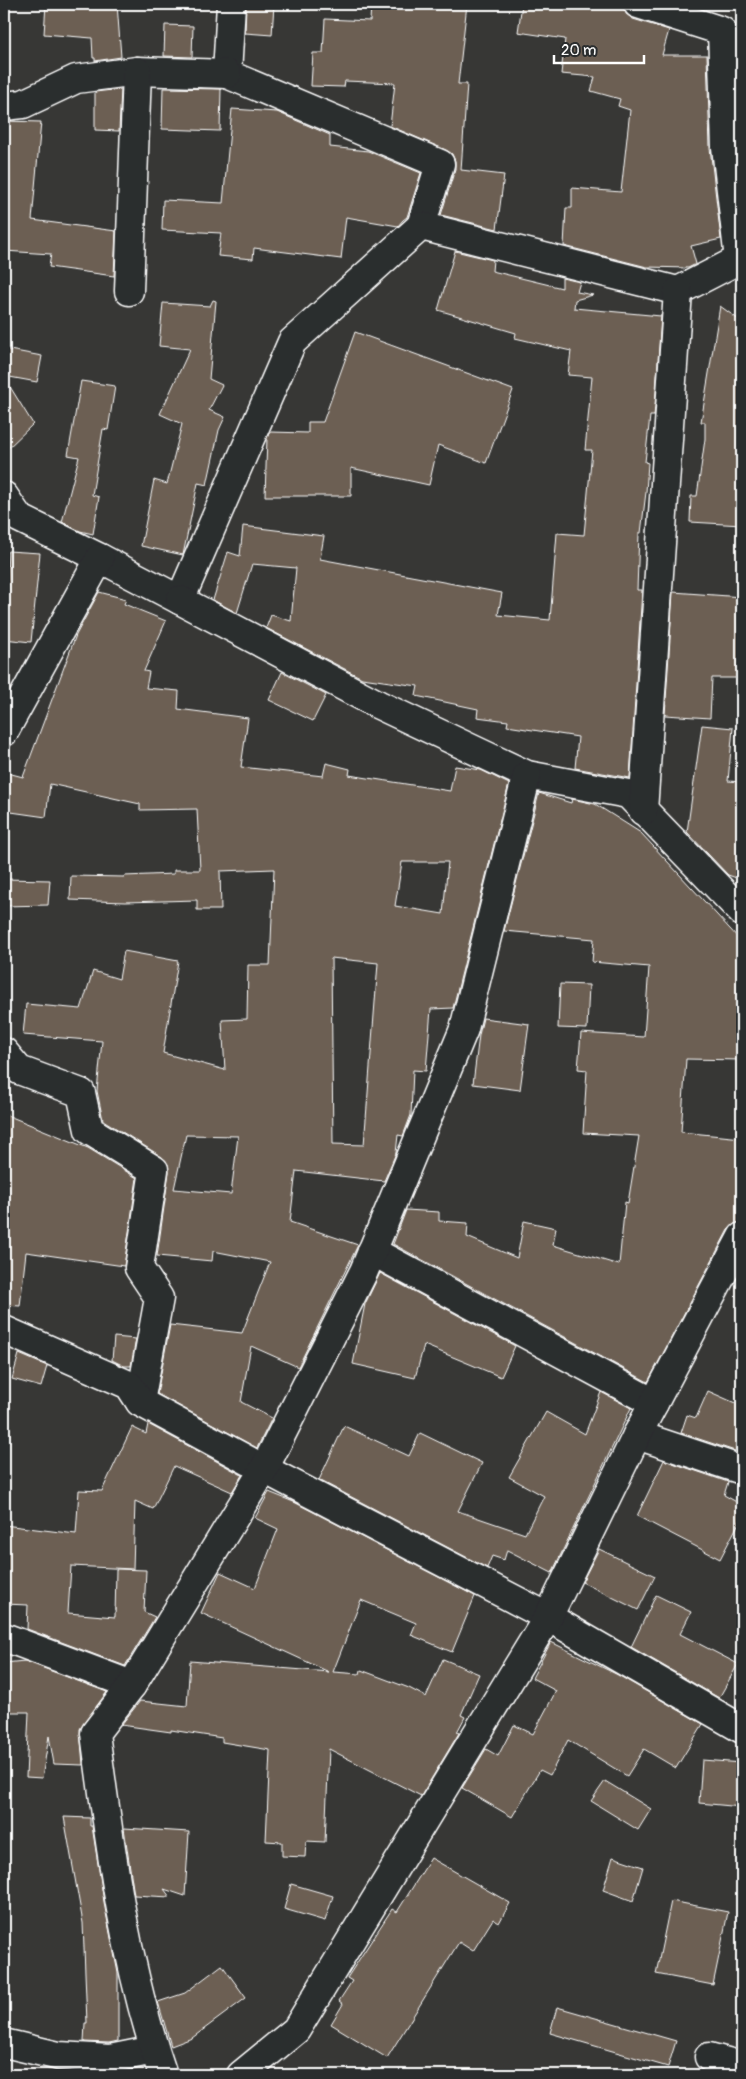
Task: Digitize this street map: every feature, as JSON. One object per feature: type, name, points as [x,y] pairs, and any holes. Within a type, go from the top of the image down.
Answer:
[{"type":"street","points":[[227,74],[231,4]]},
{"type":"street","points":[[421,226],[678,291],[740,259],[726,147],[722,32],[638,4]]},
{"type":"street","points":[[129,291],[137,71]]},
{"type":"street","points":[[4,106],[22,104],[76,79],[137,71],[227,74],[440,164],[421,226],[292,342],[180,600]]},
{"type":"street","points":[[643,810],[678,291]]},
{"type":"street","points":[[9,514],[100,558],[379,706],[527,775],[628,794],[742,912]]},
{"type":"street","points":[[4,732],[100,558]]},
{"type":"street","points":[[163,2075],[154,2050],[136,1980],[110,1849],[95,1733],[132,1685],[264,1469],[364,1271],[464,1029],[527,775]]},
{"type":"street","points":[[4,1052],[19,1070],[81,1093],[89,1130],[154,1170],[139,1268],[159,1298],[140,1402]]},
{"type":"street","points":[[241,2075],[296,2030],[548,1617],[637,1435],[742,1237]]},
{"type":"street","points":[[372,1251],[654,1402]]},
{"type":"street","points":[[4,1330],[129,1385],[140,1402],[548,1617],[742,1729]]},
{"type":"street","points":[[637,1435],[742,1470]]},
{"type":"street","points":[[4,1637],[132,1685]]},
{"type":"street","points":[[4,2043],[59,2056],[110,2059],[154,2050]]},
{"type":"street","points":[[709,2057],[742,2066]]},
{"type":"building","points":[[46,4],[117,4],[121,57],[95,61],[95,58],[93,58],[92,38],[44,34]]},
{"type":"building","points":[[246,4],[274,4],[272,35],[245,33]]},
{"type":"building","points":[[371,4],[467,4],[458,84],[467,84],[461,170],[504,175],[497,229],[441,215],[455,169],[455,161],[452,154],[446,150],[390,126],[395,83],[345,81],[344,87],[311,86],[313,53],[323,53],[325,19],[370,21]]},
{"type":"building","points":[[522,4],[623,4],[626,14],[633,19],[669,30],[662,55],[707,55],[710,148],[721,239],[691,246],[696,264],[688,268],[647,267],[564,246],[566,208],[572,208],[572,188],[621,192],[630,110],[618,106],[620,99],[591,91],[595,77],[561,74],[565,39],[518,32]]},
{"type":"building","points":[[165,25],[193,26],[192,57],[164,56]]},
{"type":"building","points":[[738,54],[742,54],[742,146]]},
{"type":"building","points":[[163,88],[221,89],[220,131],[162,129]]},
{"type":"building","points":[[121,89],[119,131],[95,130],[95,92]]},
{"type":"building","points":[[232,109],[277,112],[330,135],[330,147],[368,151],[421,173],[407,217],[398,226],[346,217],[341,259],[254,248],[253,259],[218,256],[221,233],[162,230],[163,200],[223,203]]},
{"type":"building","points":[[4,121],[41,122],[32,220],[116,231],[114,276],[49,267],[51,254],[4,251]]},
{"type":"building","points":[[455,251],[493,260],[492,271],[562,288],[562,278],[580,282],[577,292],[593,295],[575,300],[574,308],[661,316],[654,416],[650,416],[645,462],[648,463],[646,492],[641,533],[639,533],[637,590],[642,590],[630,778],[575,768],[578,737],[507,726],[508,721],[477,717],[478,709],[416,696],[418,686],[362,678],[266,628],[271,615],[291,621],[296,568],[252,564],[237,613],[213,600],[228,552],[240,556],[243,526],[324,536],[320,559],[502,593],[498,615],[550,620],[557,533],[584,535],[592,450],[585,450],[592,377],[568,375],[571,351],[515,338],[516,333],[438,310]]},
{"type":"building","points":[[213,300],[216,301],[209,379],[222,385],[209,410],[225,417],[219,430],[207,485],[198,483],[183,555],[141,546],[154,480],[167,484],[182,424],[160,414],[190,349],[159,346],[163,303],[210,306]]},
{"type":"building","points":[[720,306],[742,322],[742,525],[690,522],[691,496],[697,496],[705,439],[705,422],[701,422]]},
{"type":"building","points":[[355,332],[513,390],[486,463],[438,445],[429,485],[351,468],[351,496],[265,496],[267,438],[270,432],[308,433],[308,422],[323,422]]},
{"type":"building","points":[[4,349],[42,356],[37,382],[4,376]]},
{"type":"building","points":[[4,377],[33,424],[4,452]]},
{"type":"building","points":[[81,381],[115,386],[108,430],[103,429],[92,495],[99,497],[93,534],[80,531],[62,522],[79,457],[68,455]]},
{"type":"building","points":[[8,551],[40,553],[31,642],[4,639]]},
{"type":"building","points":[[99,592],[126,599],[124,604],[166,621],[144,671],[149,672],[146,688],[179,691],[178,709],[248,718],[241,767],[323,776],[326,763],[350,769],[349,775],[450,791],[455,766],[481,770],[509,784],[453,1008],[431,1009],[426,1071],[413,1070],[411,1115],[403,1136],[398,1135],[396,1153],[384,1181],[296,1171],[290,1222],[358,1245],[298,1367],[251,1346],[241,1402],[272,1418],[257,1448],[157,1394],[170,1325],[242,1333],[270,1262],[213,1251],[212,1261],[157,1256],[169,1172],[168,1164],[162,1157],[103,1120],[97,1091],[102,1041],[23,1035],[26,1004],[81,1009],[93,971],[119,979],[124,951],[178,961],[163,1053],[225,1070],[222,1020],[247,1019],[248,965],[270,965],[274,869],[220,871],[221,910],[197,910],[197,900],[125,902],[70,900],[71,876],[124,877],[174,874],[174,870],[200,870],[197,809],[140,810],[140,804],[50,784],[46,817],[4,811],[4,772],[23,777],[76,635]],"holes":[[[402,862],[448,862],[443,914],[395,906]],[[331,958],[378,963],[364,1145],[333,1144]],[[186,1135],[238,1136],[231,1194],[174,1189]]]},
{"type":"building","points":[[673,592],[742,597],[742,678],[712,678],[710,718],[665,715]]},
{"type":"building","points":[[282,672],[326,695],[313,721],[269,700]]},
{"type":"building","points":[[702,725],[733,728],[728,781],[742,782],[742,880],[728,875],[687,832]]},
{"type":"building","points":[[539,793],[571,803],[572,799],[595,804],[641,833],[742,942],[742,1060],[686,1059],[681,1132],[742,1138],[742,1222],[734,1224],[728,1230],[648,1382],[393,1244],[406,1210],[439,1212],[439,1221],[468,1223],[467,1237],[517,1258],[524,1221],[556,1228],[553,1245],[619,1265],[625,1202],[628,1203],[639,1136],[583,1133],[587,1070],[578,1069],[581,1033],[644,1037],[649,967],[592,962],[594,939],[504,931]]},
{"type":"building","points":[[4,879],[50,880],[48,905],[4,906]]},
{"type":"building","points":[[560,984],[589,985],[587,1029],[558,1028]]},
{"type":"building","points":[[483,1018],[529,1024],[520,1090],[473,1084]]},
{"type":"building","points":[[4,1114],[88,1148],[137,1178],[124,1266],[26,1252],[20,1306],[4,1305]]},
{"type":"building","points":[[380,1273],[515,1346],[501,1377],[424,1345],[415,1378],[353,1364],[365,1304]]},
{"type":"building","points":[[114,1337],[136,1339],[131,1366],[124,1366],[112,1360]]},
{"type":"building","points":[[19,1354],[47,1366],[41,1387],[12,1379]]},
{"type":"building","points":[[708,1391],[742,1406],[742,1440],[738,1452],[681,1433],[687,1415],[696,1418]]},
{"type":"building","points":[[601,1392],[631,1408],[552,1573],[507,1550],[504,1560],[492,1556],[487,1568],[319,1480],[344,1426],[409,1456],[420,1433],[482,1463],[458,1511],[525,1534],[544,1496],[509,1477],[546,1412],[585,1434]]},
{"type":"building","points":[[148,1424],[242,1475],[232,1492],[174,1466],[153,1509],[135,1501],[133,1569],[71,1566],[68,1613],[115,1617],[116,1569],[146,1570],[144,1612],[155,1617],[125,1666],[27,1629],[28,1605],[4,1604],[4,1525],[76,1534],[79,1490],[102,1491],[132,1427],[146,1434]]},
{"type":"building","points":[[664,1460],[728,1482],[724,1495],[742,1505],[742,1517],[720,1559],[637,1516]]},
{"type":"building","points":[[269,1492],[296,1503],[475,1596],[452,1652],[411,1635],[416,1623],[361,1600],[333,1672],[360,1674],[361,1670],[409,1688],[426,1697],[443,1659],[479,1674],[461,1715],[465,1717],[457,1732],[459,1733],[421,1796],[329,1749],[325,1842],[306,1841],[305,1857],[282,1856],[282,1842],[266,1841],[270,1750],[222,1742],[222,1738],[121,1725],[140,1701],[187,1706],[190,1661],[329,1672],[201,1613],[220,1572],[255,1588],[278,1529],[255,1518]]},
{"type":"building","points":[[599,1549],[655,1576],[638,1610],[582,1582]]},
{"type":"building","points":[[656,1595],[691,1612],[680,1634],[738,1664],[719,1698],[631,1647]]},
{"type":"building","points":[[551,1642],[618,1675],[703,1724],[676,1768],[644,1749],[627,1776],[568,1740],[550,1775],[540,1770],[512,1817],[462,1788],[486,1749],[498,1756],[514,1725],[533,1734],[556,1691],[532,1678]]},
{"type":"building","points":[[25,1661],[107,1692],[80,1729],[83,1765],[54,1764],[49,1736],[42,1778],[26,1777],[29,1712],[4,1712],[4,1663]]},
{"type":"building","points":[[702,1760],[742,1763],[742,1807],[699,1803]]},
{"type":"building","points":[[605,1781],[651,1809],[638,1830],[591,1801]]},
{"type":"building","points":[[64,1817],[90,1818],[90,1826],[92,1826],[118,1973],[118,2041],[109,2043],[84,2042],[85,2023],[87,2023],[83,1923]]},
{"type":"building","points":[[124,1828],[189,1832],[185,1896],[164,1889],[170,1897],[134,1895]]},
{"type":"building","points":[[613,1857],[643,1867],[633,1901],[603,1890]]},
{"type":"building","points":[[431,1858],[510,1903],[499,1923],[493,1919],[473,1951],[459,1942],[387,2058],[331,2024],[343,2004],[339,2001],[352,1981],[347,1978],[392,1909],[397,1912]]},
{"type":"building","points":[[291,1884],[333,1896],[325,1921],[284,1909]]},
{"type":"building","points":[[671,1901],[728,1912],[713,1985],[656,1974]]},
{"type":"building","points":[[222,1965],[246,1998],[192,2038],[171,2046],[158,2002],[185,1993]]},
{"type":"building","points":[[557,2007],[676,2041],[668,2067],[550,2033]]}]
